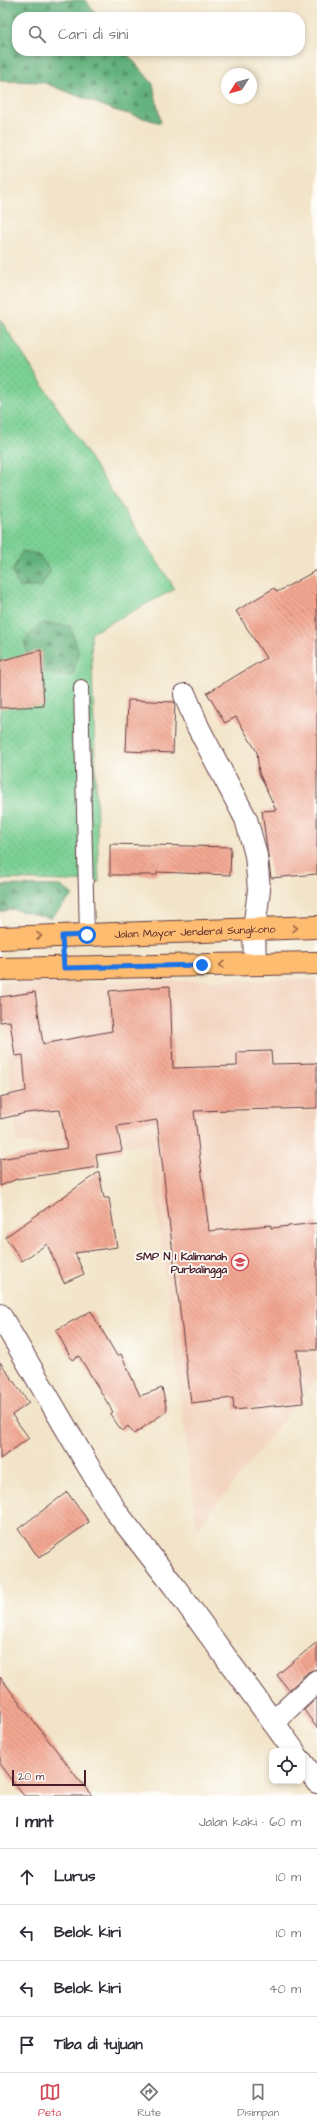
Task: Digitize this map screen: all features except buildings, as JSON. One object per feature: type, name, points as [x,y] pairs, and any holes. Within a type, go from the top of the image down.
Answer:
[{"type":"main road","name":"Jalan Mayor Jenderal Sungkono","points":[[0,938],[317,928]]},
{"type":"main road","points":[[62,936],[64,968]]},
{"type":"main road","points":[[0,969],[317,963]]},
{"type":"street","points":[[185,695],[198,727],[246,819],[254,848],[259,890],[254,929],[255,964]]},
{"type":"street","points":[[1,1318],[117,1513],[174,1586],[292,1748]]},
{"type":"street","points":[[272,1722],[317,1681]]},
{"type":"street","points":[[305,1766],[317,1782]]},
{"type":"lane","points":[[81,687],[87,935]]},
{"type":"shaded area","name":"SMP N 1 Kalimanah Purbalingga","points":[[317,979],[317,1378],[197,1529],[149,1146],[17,1143],[0,983]]},
{"type":"green space","points":[[0,0],[85,0],[94,12],[12,12],[12,56],[129,56],[153,84],[161,123],[114,110],[42,82],[0,81]]},
{"type":"green space","points":[[0,319],[175,589],[91,633],[99,882],[0,879]]},
{"type":"green space","points":[[22,551],[38,554],[51,571],[40,587],[19,587],[12,572]]},
{"type":"green space","points":[[41,623],[70,626],[79,653],[72,676],[55,675],[30,666],[24,641]]},
{"type":"green space","points":[[0,885],[61,886],[73,895],[51,918],[12,909],[0,912]]},
{"type":"place","name":"SMP N 1 Kalimanah Purbalingga","points":[[240,1262]]},
{"type":"route","points":[[87,935],[62,936],[64,968],[202,965]]}]
